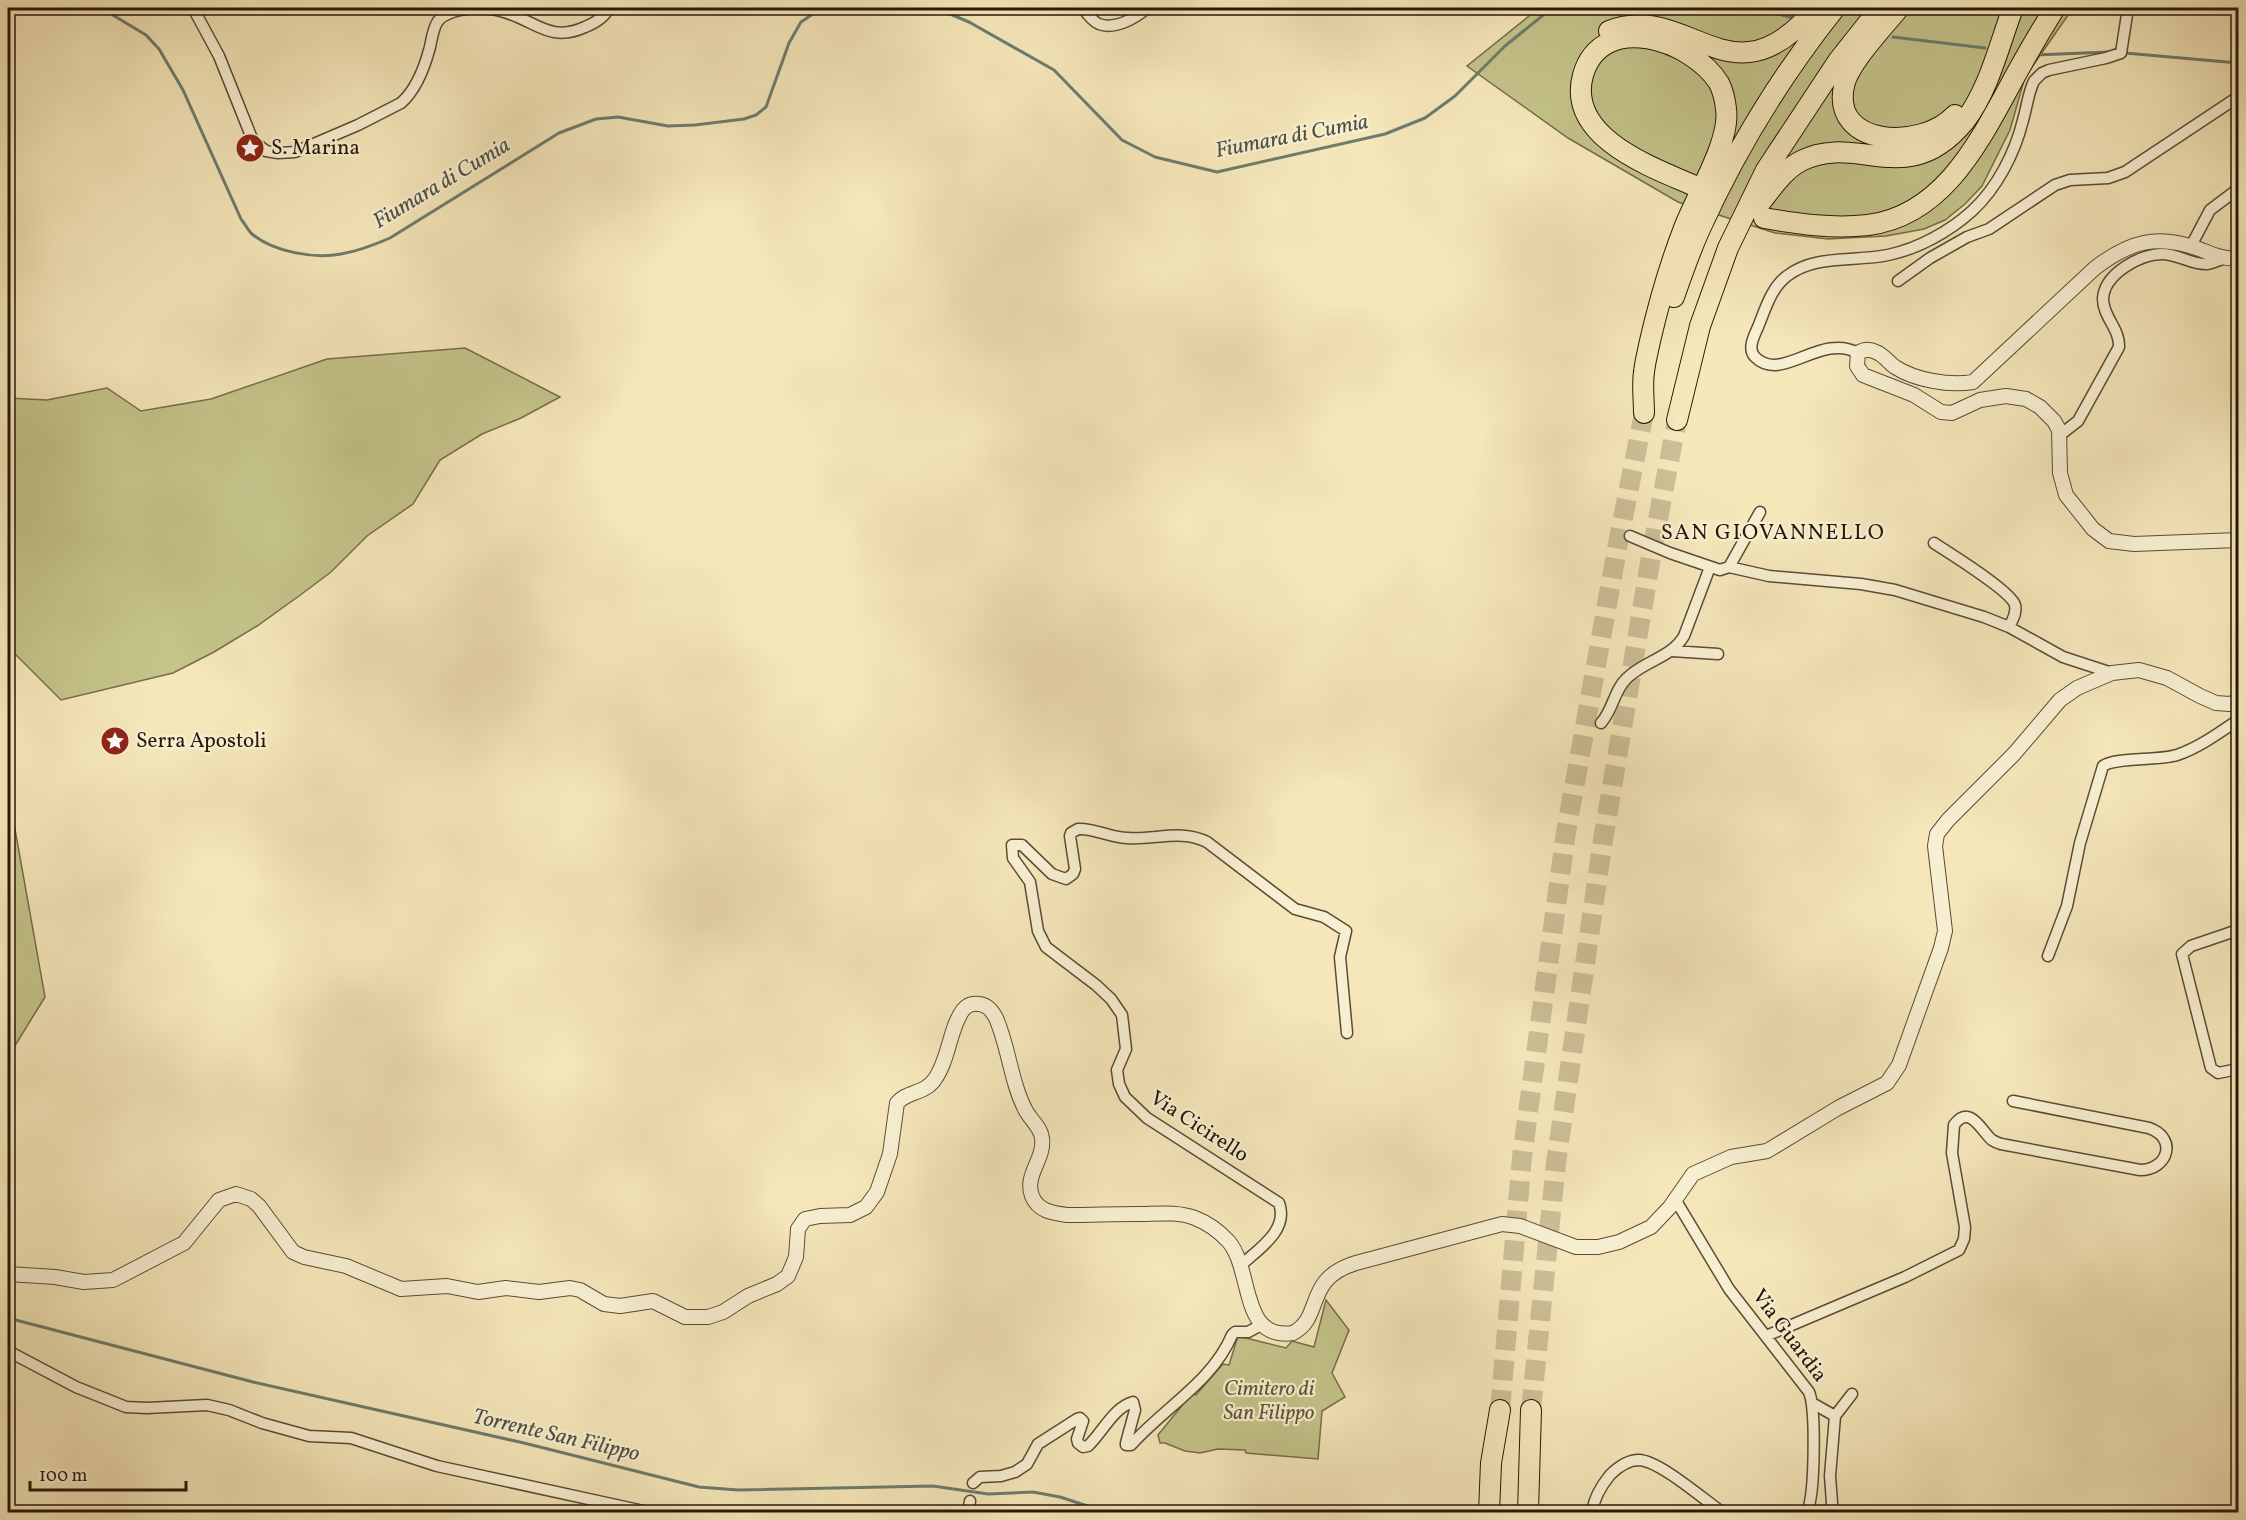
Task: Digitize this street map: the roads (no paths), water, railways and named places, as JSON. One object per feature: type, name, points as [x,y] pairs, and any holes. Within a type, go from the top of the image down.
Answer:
[{"type":"highway","points":[[1816,8],[1791,33],[1761,49],[1732,49],[1674,27],[1642,22],[1626,24],[1600,35],[1584,51],[1577,64],[1573,89],[1578,114],[1586,128],[1602,146],[1662,183],[1693,190],[1635,159],[1605,138],[1592,125],[1581,98],[1586,66],[1599,49],[1620,40],[1639,36],[1653,38],[1683,51],[1698,62],[1718,81],[1724,94],[1727,124],[1723,139],[1684,226],[1657,309],[1644,372],[1644,413],[1668,313],[1699,230],[1735,157],[1769,98],[1835,8]]},
{"type":"highway","points":[[1677,420],[1700,326],[1728,248],[1766,170],[1838,61],[1880,8]]},
{"type":"highway","points":[[1899,8],[1850,71],[1843,93],[1846,109],[1854,123],[1869,134],[1894,139],[1915,138],[1935,131],[1951,120],[1964,105],[1982,73],[2005,8]]},
{"type":"highway","points":[[1728,248],[1784,174],[1800,161],[1819,154],[1833,153],[1878,157],[1908,156],[1930,150],[1941,143],[1964,121],[1983,87],[2013,8]]},
{"type":"highway","points":[[2044,8],[1967,148],[1953,168],[1929,189],[1891,212],[1869,218],[1841,220],[1766,214],[1823,226],[1870,225],[1908,212],[1933,195],[1951,179],[1973,151],[2055,8]]},
{"type":"highway","points":[[1489,1512],[1491,1463],[1500,1410],[1499,1512]]},
{"type":"highway","points":[[1528,1512],[1531,1410]]},
{"type":"highway","points":[[1530,1443],[1538,1512]]},
{"type":"street","points":[[193,8],[219,56],[253,141],[261,149],[278,153],[303,149],[401,103],[411,93],[424,66],[436,25],[447,14],[466,10],[494,10],[508,13],[547,31],[563,34],[599,20],[609,8]]},
{"type":"street","points":[[1083,8],[1094,21],[1111,26],[1126,21],[1147,8]]},
{"type":"street","points":[[2128,8],[2121,53],[2049,70],[2034,81],[2014,148],[1994,184],[1972,211],[1954,224],[1907,249],[1879,257],[1814,264],[1787,276],[1773,292],[1753,337],[1752,353],[1758,360],[1776,365],[1796,361],[1828,348],[1844,348],[1858,353],[1868,350],[1874,351],[1897,368],[1916,376],[1962,383],[1973,382],[2102,263],[2146,241],[2161,240],[2232,258]]},
{"type":"street","points":[[1898,281],[1924,262],[1967,237],[1989,229],[2055,185],[2070,180],[2108,178],[2125,172],[2238,97]]},
{"type":"street","points":[[2191,246],[2210,210],[2238,189]]},
{"type":"street","points":[[2060,435],[2078,421],[2120,347],[2119,337],[2106,314],[2103,302],[2106,289],[2112,279],[2129,265],[2157,255],[2171,255],[2208,264],[2232,258]]},
{"type":"street","points":[[1858,353],[1856,361],[1863,375],[1907,392],[1941,412],[1952,413],[1989,398],[2007,396],[2032,402],[2049,415],[2060,435],[2059,466],[2063,488],[2070,502],[2089,525],[2103,537],[2117,543],[2133,544],[2238,540]]},
{"type":"street","points":[[1729,567],[1760,512]]},
{"type":"street","points":[[1630,536],[1720,570],[1729,567],[1769,576],[1861,584],[1894,590],[2009,627],[2054,653],[2112,673]]},
{"type":"street","points":[[1934,543],[1985,578],[2014,602],[2016,610],[2009,627]]},
{"type":"street","points":[[1601,723],[1608,715],[1621,685],[1628,677],[1672,651],[1684,636],[1710,567]]},
{"type":"street","points":[[1672,651],[1718,654]]},
{"type":"street","points":[[8,1274],[55,1277],[84,1282],[113,1280],[184,1243],[219,1200],[227,1195],[236,1194],[251,1199],[259,1206],[293,1252],[304,1257],[346,1266],[401,1289],[447,1286],[478,1292],[506,1288],[539,1292],[570,1288],[580,1290],[604,1304],[620,1306],[653,1301],[685,1317],[708,1317],[723,1312],[748,1296],[777,1284],[788,1276],[796,1257],[798,1229],[805,1220],[819,1216],[850,1215],[861,1210],[870,1202],[877,1192],[892,1146],[894,1112],[897,1103],[903,1097],[925,1089],[934,1081],[946,1059],[961,1013],[969,1005],[978,1004],[989,1008],[996,1018],[1020,1099],[1042,1136],[1041,1148],[1030,1183],[1032,1195],[1038,1205],[1050,1212],[1067,1215],[1167,1214],[1194,1218],[1224,1236],[1238,1256],[1254,1313],[1261,1325],[1279,1334],[1293,1333],[1306,1322],[1326,1279],[1337,1270],[1356,1263],[1502,1224],[1520,1226],[1569,1246],[1587,1248],[1607,1245],[1646,1231],[1675,1199],[1688,1179],[1698,1171],[1731,1157],[1767,1152],[1838,1108],[1887,1083],[1899,1065],[1944,940],[1945,918],[1935,846],[1939,829],[2014,754],[2060,700],[2077,688],[2112,673],[2128,670],[2147,671],[2167,678],[2209,701],[2230,704],[2238,701]]},
{"type":"street","points":[[2048,956],[2067,906],[2080,843],[2103,766],[2116,760],[2152,759],[2180,754],[2238,720]]},
{"type":"street","name":"Via Cicirello","points":[[1241,1265],[1277,1229],[1282,1215],[1279,1203],[1147,1118],[1125,1097],[1117,1070],[1126,1048],[1122,1015],[1118,1007],[1096,985],[1046,947],[1038,931],[1030,882],[1013,858],[1012,845],[1022,845],[1052,874],[1066,879],[1073,874],[1075,869],[1070,836],[1078,829],[1129,838],[1189,836],[1212,845],[1295,909],[1318,914],[1344,928],[1347,935],[1340,957],[1347,1033]]},
{"type":"street","points":[[2238,930],[2191,946],[2182,954],[2211,1068],[2218,1073],[2238,1069]]},
{"type":"street","points":[[1766,1336],[1905,1277],[1959,1250],[1964,1239],[1965,1227],[1953,1162],[1952,1140],[1954,1125],[1961,1119],[1966,1118],[1978,1122],[1990,1138],[2001,1144],[2139,1170],[2154,1168],[2166,1154],[2166,1141],[2162,1135],[2149,1128],[2013,1101]]},
{"type":"street","name":"Via Guardia","points":[[1675,1199],[1729,1289],[1806,1386],[1812,1403],[1811,1498],[1807,1512]]},
{"type":"street","points":[[973,1483],[980,1477],[1001,1476],[1016,1472],[1027,1464],[1038,1444],[1080,1418],[1083,1421],[1077,1439],[1078,1443],[1083,1447],[1088,1446],[1126,1405],[1134,1402],[1135,1410],[1129,1425],[1126,1443],[1126,1445],[1131,1445],[1171,1405],[1199,1383],[1218,1362],[1235,1332],[1248,1332],[1261,1325]]},
{"type":"street","points":[[8,1351],[76,1387],[126,1407],[207,1405],[309,1436],[351,1438],[437,1466],[648,1512]]},
{"type":"street","points":[[1830,1512],[1832,1503],[1830,1476],[1835,1416],[1852,1394]]},
{"type":"street","points":[[1812,1403],[1835,1416]]},
{"type":"street","points":[[1592,1512],[1601,1488],[1611,1474],[1623,1464],[1639,1460],[1658,1466],[1722,1512]]},
{"type":"street","points":[[968,1512],[970,1501]]},
{"type":"waterway","name":"Fiumara di Cumia","points":[[101,8],[146,35],[159,49],[183,90],[241,219],[251,232],[261,240],[283,250],[319,256],[354,251],[390,238],[559,133],[596,119],[618,117],[668,126],[744,119],[756,115],[766,107],[789,43],[801,22],[822,8]]},
{"type":"waterway","name":"Fiumara di Cumia","points":[[936,8],[969,22],[1054,70],[1122,140],[1155,157],[1217,172],[1385,134],[1425,118],[1455,96],[1505,46],[1552,8]]},
{"type":"waterway","name":"Fiumara di Cumia","points":[[1755,8],[1793,18]]},
{"type":"waterway","name":"Fiumara di Cumia","points":[[1893,37],[1985,48]]},
{"type":"waterway","name":"Fiumara di Cumia","points":[[2035,55],[2109,52]]},
{"type":"waterway","name":"Fiumara di Cumia","points":[[2125,53],[2238,63]]},
{"type":"waterway","name":"Torrente San Filippo","points":[[8,1318],[253,1382],[524,1443],[699,1487],[738,1490],[933,1486],[988,1494],[1033,1492],[1060,1497],[1106,1512]]},
{"type":"tunnel","points":[[1703,189],[1763,208]]},
{"type":"tunnel","points":[[1500,1410],[1522,1157],[1566,832],[1644,413]]},
{"type":"tunnel","points":[[1531,1410],[1556,1163],[1603,840],[1653,545],[1677,420]]},
{"type":"place","name":"S. Marina","points":[[250,148]]},
{"type":"place","name":"Serra Apostoli","points":[[115,741]]},
{"type":"district","name":"SAN GIOVANNELLO","points":[[1773,533]]},
{"type":"park label","name":"Cimitero di San Filippo","points":[[1269,1401]]}]
